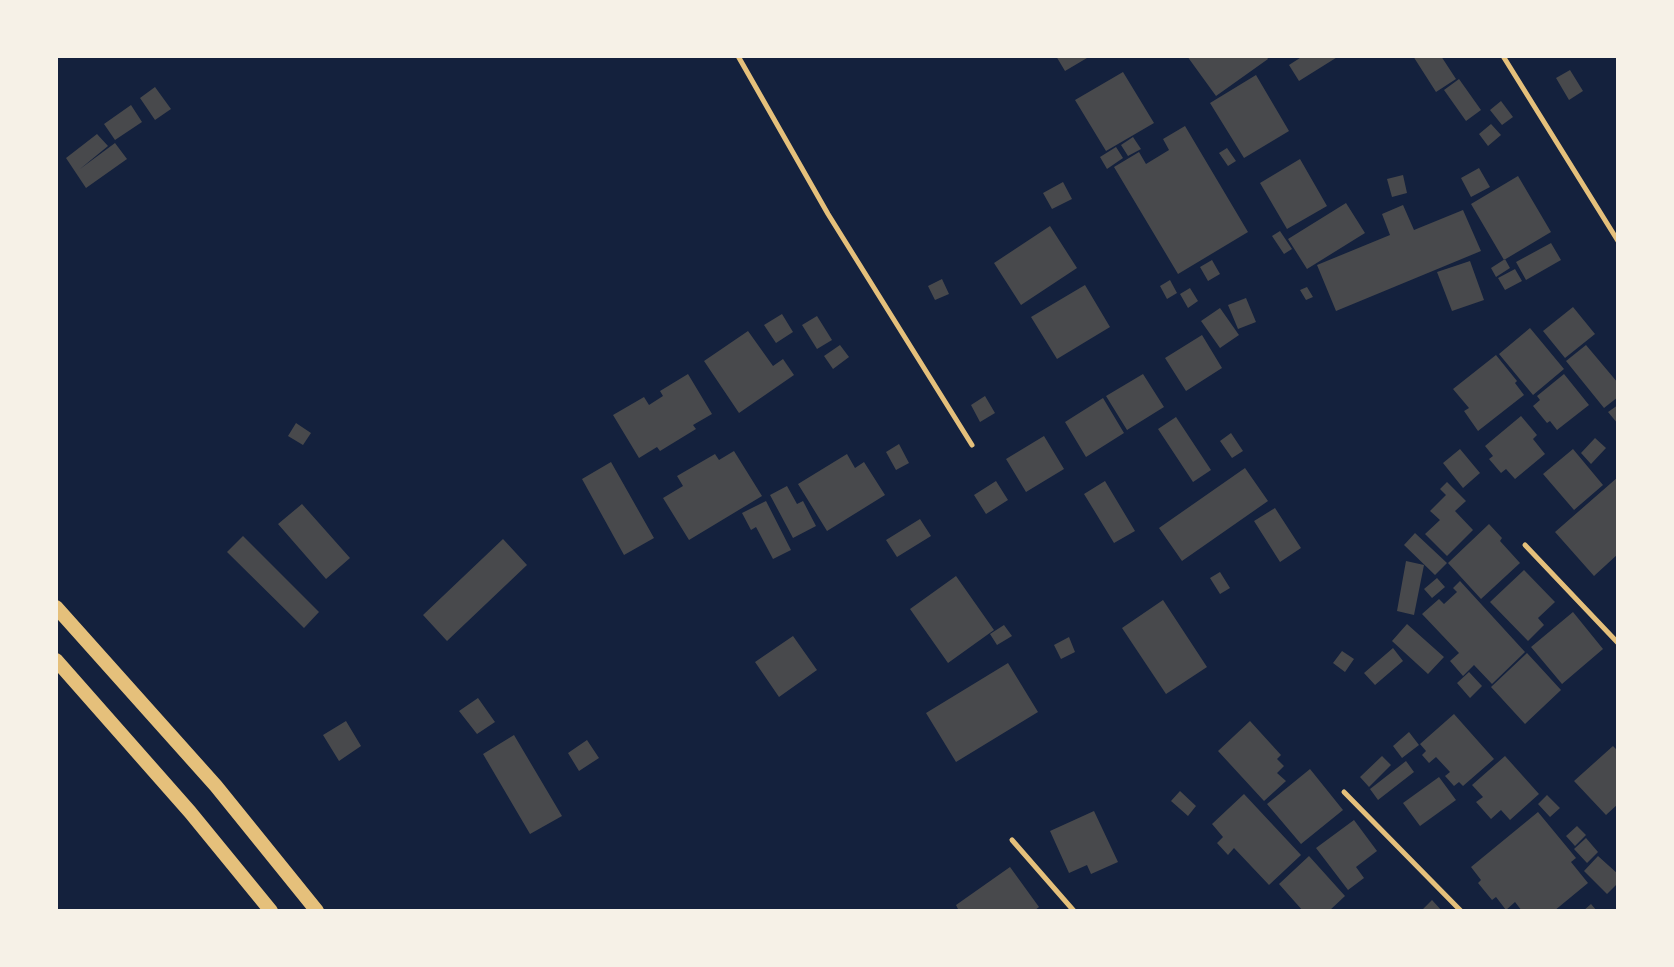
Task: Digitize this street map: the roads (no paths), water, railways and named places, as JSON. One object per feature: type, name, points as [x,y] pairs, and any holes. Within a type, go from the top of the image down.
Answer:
[{"type":"highway","points":[[56,607],[216,786],[317,911]]},
{"type":"highway","points":[[56,660],[190,812],[271,911]]},
{"type":"street","points":[[738,56],[828,214],[972,444]]},
{"type":"street","points":[[1503,56],[1618,241]]},
{"type":"street","points":[[1525,544],[1618,643]]},
{"type":"street","points":[[1344,792],[1462,911]]},
{"type":"street","points":[[1012,840],[1074,911]]}]
